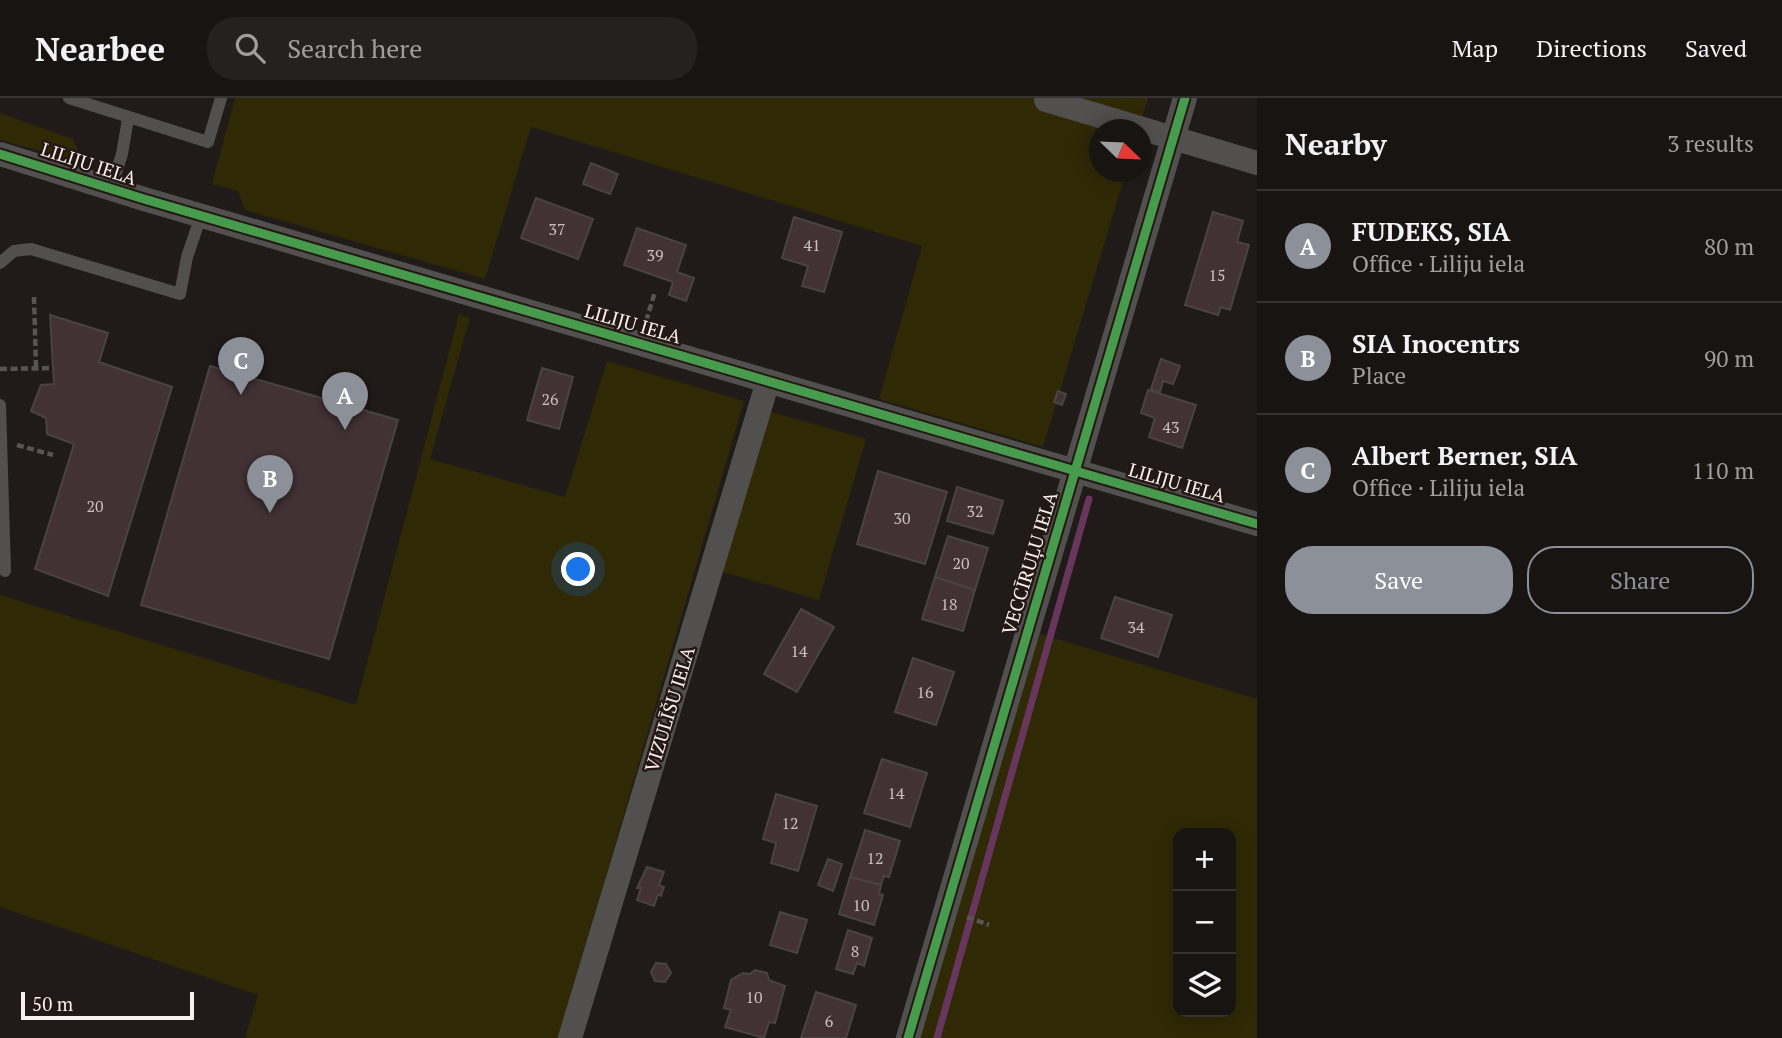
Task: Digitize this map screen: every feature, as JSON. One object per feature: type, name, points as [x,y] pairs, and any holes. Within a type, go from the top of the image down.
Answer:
[{"type":"street","name":"VECCĪRUĻU IELA","points":[[908,1038],[1185,98]]},
{"type":"street","points":[[1046,100],[1257,163]]},
{"type":"street","name":"LILIJU IELA","points":[[0,153],[201,216],[1257,524]]},
{"type":"street","name":"VIZULĪŠU IELA","points":[[570,1038],[768,381]]},
{"type":"lane","points":[[69,98],[128,119],[208,142],[221,98]]},
{"type":"lane","points":[[111,188],[122,155],[128,119]]},
{"type":"lane","points":[[0,263],[14,251],[32,249],[180,294],[187,257],[201,216]]},
{"type":"lane","points":[[0,405],[5,571]]},
{"type":"path","points":[[638,343],[655,292]]},
{"type":"path","points":[[34,297],[36,367]]},
{"type":"path","points":[[0,369],[51,368]]},
{"type":"path","points":[[1,444],[19,445],[53,455]]},
{"type":"path","points":[[959,915],[989,925]]},
{"type":"shaded area","points":[[235,98],[1148,98],[1142,119],[1089,119],[1089,182],[1123,182],[1043,447],[879,399],[922,246],[531,127],[485,279],[245,210],[238,191],[212,184]]},
{"type":"shaded area","points":[[0,113],[73,139],[79,153],[77,161],[0,140]]},
{"type":"shaded area","points":[[459,314],[470,318],[430,459],[565,497],[607,361],[744,401],[559,1038],[245,1038],[258,995],[0,907],[0,595],[356,705]]},
{"type":"shaded area","points":[[768,411],[866,439],[819,600],[720,571]]},
{"type":"shaded area","points":[[1037,633],[1257,699],[1257,1038],[916,1038]]},
{"type":"building","points":[[591,163],[618,174],[610,194],[583,184]]},
{"type":"building","points":[[536,198],[593,219],[578,259],[521,238]]},
{"type":"building","points":[[1213,212],[1243,221],[1237,242],[1249,245],[1230,310],[1221,307],[1218,315],[1185,305]]},
{"type":"building","points":[[794,217],[842,232],[824,292],[802,286],[808,266],[782,258]]},
{"type":"building","points":[[637,228],[686,245],[677,272],[694,278],[686,301],[669,295],[673,282],[624,265]]},
{"type":"building","points":[[50,315],[108,333],[99,362],[172,387],[108,596],[35,569],[74,444],[47,434],[46,418],[31,411],[41,385],[54,384]]},
{"type":"building","points":[[1161,359],[1180,366],[1173,384],[1163,381],[1160,392],[1151,389]]},
{"type":"building","points":[[210,366],[398,420],[329,659],[141,605]]},
{"type":"building","points":[[542,368],[573,377],[559,429],[527,420]]},
{"type":"building","points":[[1148,390],[1196,405],[1182,448],[1149,437],[1155,418],[1141,413]]},
{"type":"building","points":[[1058,391],[1066,394],[1062,405],[1054,402]]},
{"type":"building","points":[[878,471],[947,492],[925,564],[857,544]]},
{"type":"building","points":[[957,487],[1003,501],[993,534],[947,521]]},
{"type":"building","points":[[948,536],[988,548],[975,590],[935,577]]},
{"type":"building","points":[[935,577],[975,590],[963,631],[922,619]]},
{"type":"building","points":[[1115,597],[1172,615],[1158,657],[1101,638]]},
{"type":"building","points":[[801,609],[834,627],[797,692],[764,674]]},
{"type":"building","points":[[913,658],[954,672],[936,725],[895,712]]},
{"type":"building","points":[[882,759],[927,773],[910,827],[864,813]]},
{"type":"building","points":[[776,794],[817,806],[798,871],[771,863],[776,843],[763,839]]},
{"type":"building","points":[[865,830],[900,841],[889,877],[884,876],[881,885],[850,877]]},
{"type":"building","points":[[828,859],[842,864],[833,891],[818,885]]},
{"type":"building","points":[[647,867],[664,872],[659,885],[664,887],[654,906],[637,900],[641,888],[637,888]]},
{"type":"building","points":[[850,877],[881,885],[879,894],[883,895],[874,925],[839,914]]},
{"type":"building","points":[[780,912],[807,920],[797,953],[770,945]]},
{"type":"building","points":[[848,930],[872,938],[864,966],[857,963],[853,974],[836,969]]},
{"type":"building","points":[[656,963],[666,964],[671,973],[665,982],[655,981],[651,972]]},
{"type":"building","points":[[755,970],[767,973],[769,980],[785,986],[775,1023],[769,1022],[764,1038],[725,1027],[731,1010],[724,1008],[731,980]]},
{"type":"building","points":[[816,992],[856,1005],[846,1038],[801,1038]]},
{"type":"waterway","points":[[937,1038],[1089,499]]},
{"type":"cycle path","points":[[908,1038],[1185,98]]},
{"type":"cycle path","points":[[0,154],[144,199],[1257,524]]},
{"type":"place","name":"Albert Berner, SIA","points":[[241,395]]},
{"type":"place","name":"FUDEKS, SIA","points":[[345,430]]},
{"type":"place","name":"SIA Inocentrs","points":[[270,513]]}]
